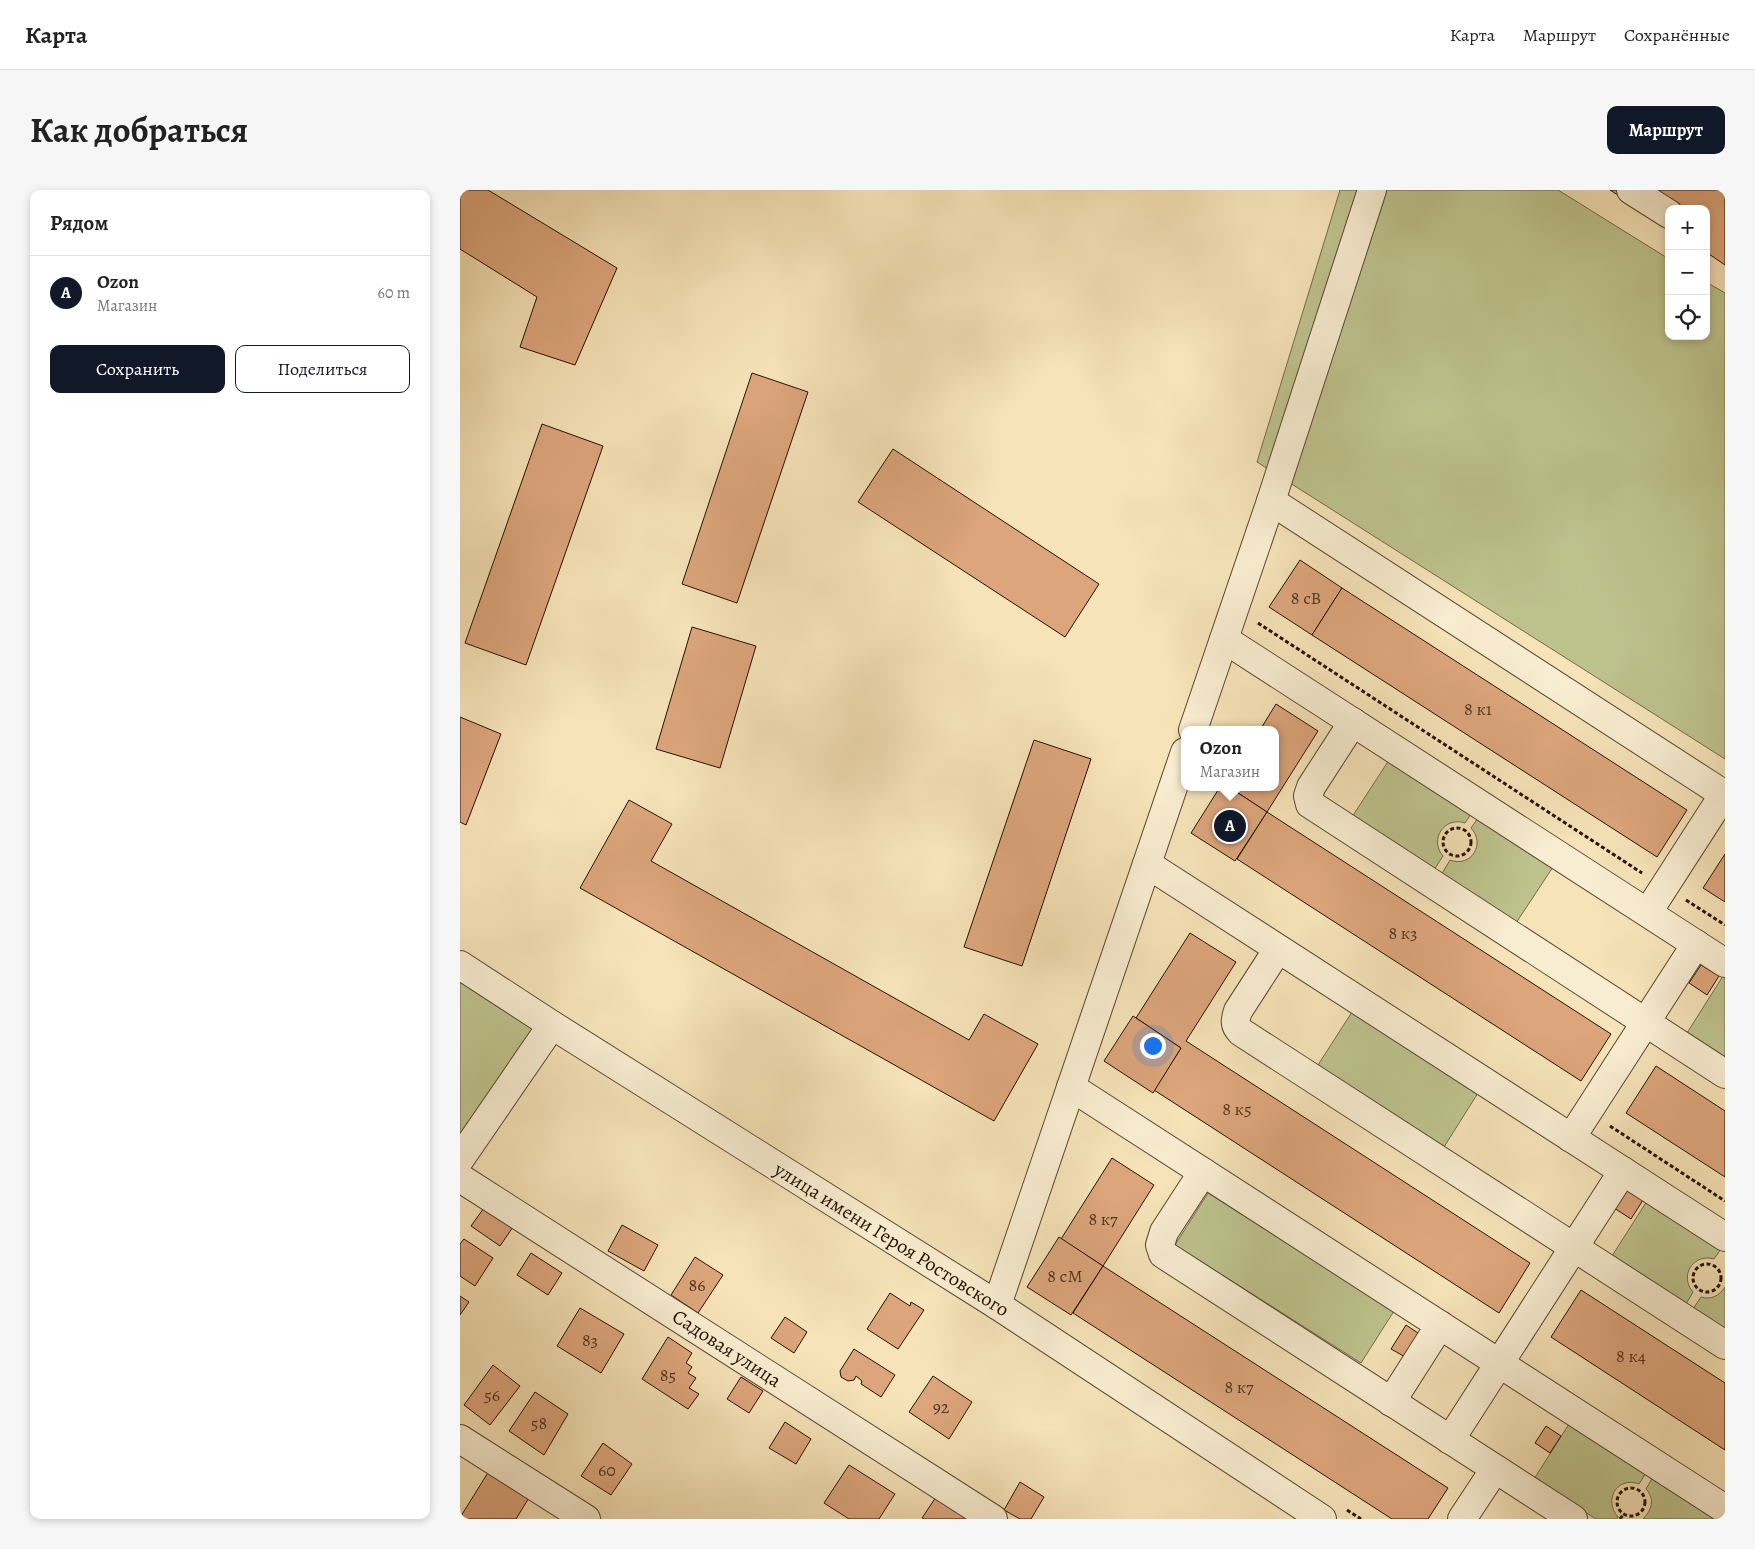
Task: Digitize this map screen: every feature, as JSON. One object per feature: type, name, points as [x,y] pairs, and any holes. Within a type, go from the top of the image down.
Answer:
[{"type":"street","points":[[1194,726],[1271,501],[1372,190]]},
{"type":"street","points":[[1631,190],[1665,211]]},
{"type":"street","points":[[1271,501],[1724,794],[1648,912]]},
{"type":"street","points":[[1224,639],[1725,962]]},
{"type":"street","points":[[1353,722],[1311,787],[1308,796],[1310,804],[1725,1074]]},
{"type":"street","points":[[997,1305],[1181,764]]},
{"type":"street","points":[[1147,864],[1725,1237]]},
{"type":"street","points":[[1571,1138],[1696,944]]},
{"type":"street","points":[[1278,949],[1238,1011],[1235,1020],[1236,1027],[1241,1032],[1725,1345]]},
{"type":"street","name":"улица имени Героя Ростовского","points":[[460,964],[552,1026],[1333,1514]]},
{"type":"street","points":[[460,1159],[552,1026]]},
{"type":"street","points":[[1071,1087],[1725,1509]]},
{"type":"street","points":[[1450,1440],[1622,1171]]},
{"type":"street","points":[[1203,1172],[1164,1232],[1160,1245],[1163,1254],[1573,1519]]},
{"type":"street","name":"Садовая улица","points":[[460,1178],[993,1519]]},
{"type":"street","points":[[1392,1402],[1440,1325]]},
{"type":"street","points":[[460,1438],[586,1519]]},
{"type":"street","points":[[1462,1519],[1494,1469]]},
{"type":"path","points":[[1258,623],[1647,876]]},
{"type":"path","points":[[1458,827],[1465,830],[1470,835],[1472,842],[1470,850],[1464,855],[1457,857],[1449,854],[1444,848],[1445,834],[1450,829],[1458,827]]},
{"type":"path","points":[[1684,899],[1725,925]]},
{"type":"path","points":[[1606,1124],[1725,1201]]},
{"type":"path","points":[[1708,1263],[1715,1265],[1720,1271],[1722,1279],[1719,1286],[1714,1291],[1706,1293],[1699,1290],[1694,1285],[1692,1277],[1695,1270],[1700,1265],[1708,1263]]},
{"type":"path","points":[[1625,1489],[1639,1490],[1644,1496],[1646,1503],[1644,1510],[1638,1515],[1631,1517],[1623,1514],[1618,1509],[1619,1494],[1625,1489]]},
{"type":"path","points":[[1333,1514],[1361,1519]]},
{"type":"path","points":[[1620,1519],[1623,1514]]},
{"type":"green space","points":[[1340,190],[1558,190],[1665,257],[1665,340],[1710,340],[1710,284],[1725,293],[1725,759],[1257,462]]},
{"type":"green space","points":[[1389,760],[1471,814],[1465,823],[1451,823],[1441,831],[1438,843],[1439,850],[1443,856],[1434,870],[1352,817]]},
{"type":"green space","points":[[1478,818],[1553,867],[1516,923],[1441,875],[1450,860],[1464,861],[1474,853],[1477,841],[1471,828]]},
{"type":"green space","points":[[1723,976],[1725,978],[1725,1058],[1687,1033]]},
{"type":"green space","points":[[460,977],[539,1030],[460,1157]]},
{"type":"green space","points":[[1352,1012],[1478,1093],[1444,1147],[1318,1065]]},
{"type":"green space","points":[[1208,1193],[1394,1311],[1361,1363],[1175,1245]]},
{"type":"green space","points":[[1647,1201],[1721,1249],[1714,1259],[1700,1259],[1690,1267],[1687,1279],[1693,1292],[1686,1304],[1612,1256]]},
{"type":"green space","points":[[1725,1287],[1725,1329],[1693,1309],[1701,1297],[1708,1298],[1714,1296]]},
{"type":"green space","points":[[1569,1424],[1646,1473],[1639,1484],[1624,1483],[1615,1491],[1612,1497],[1612,1504],[1618,1517],[1617,1519],[1596,1519],[1534,1479]]},
{"type":"green space","points":[[1653,1477],[1717,1519],[1643,1519],[1649,1512],[1651,1504],[1651,1497],[1646,1489]]},
{"type":"building","points":[[460,190],[488,190],[617,268],[575,365],[520,347],[537,297],[460,249]]},
{"type":"building","points":[[1610,190],[1725,190],[1725,265],[1710,255],[1710,205],[1665,205],[1665,225]]},
{"type":"building","points":[[752,373],[808,392],[737,603],[682,584]]},
{"type":"building","points":[[542,424],[603,446],[526,665],[465,643]]},
{"type":"building","points":[[893,449],[1099,584],[1065,637],[858,502]]},
{"type":"building","points":[[1300,560],[1342,588],[1312,635],[1269,607]]},
{"type":"building","points":[[1342,588],[1687,810],[1657,857],[1312,635]]},
{"type":"building","points":[[692,627],[756,646],[720,768],[656,749]]},
{"type":"building","points":[[1276,704],[1318,731],[1267,812],[1235,791],[1279,791],[1279,726],[1262,726]]},
{"type":"building","points":[[460,717],[501,734],[466,825],[460,822]]},
{"type":"building","points":[[1034,740],[1091,759],[1022,966],[964,947]]},
{"type":"building","points":[[1217,791],[1235,791],[1267,812],[1235,861],[1191,833]]},
{"type":"building","points":[[629,800],[672,824],[651,861],[969,1040],[984,1014],[1038,1044],[994,1121],[580,888]]},
{"type":"building","points":[[1267,812],[1611,1034],[1581,1081],[1237,859]]},
{"type":"building","points":[[1725,854],[1725,902],[1703,888]]},
{"type":"building","points":[[1190,933],[1236,962],[1186,1041],[1530,1263],[1499,1313],[1154,1090],[1181,1048],[1136,1018]]},
{"type":"building","points":[[1701,965],[1719,976],[1707,995],[1689,983]]},
{"type":"building","points":[[1133,1016],[1181,1048],[1153,1093],[1104,1061]]},
{"type":"building","points":[[1656,1066],[1725,1111],[1725,1177],[1626,1113]]},
{"type":"building","points":[[1112,1158],[1154,1185],[1103,1266],[1061,1239]]},
{"type":"building","points":[[1626,1189],[1643,1200],[1631,1219],[1614,1208]]},
{"type":"building","points":[[486,1205],[515,1224],[500,1246],[471,1226]]},
{"type":"building","points":[[622,1225],[658,1245],[644,1271],[608,1251]]},
{"type":"building","points":[[1059,1237],[1103,1266],[1071,1315],[1027,1287]]},
{"type":"building","points":[[464,1239],[493,1258],[475,1286],[460,1276],[460,1244]]},
{"type":"building","points":[[531,1253],[562,1273],[548,1295],[517,1275]]},
{"type":"building","points":[[695,1257],[723,1275],[698,1313],[671,1295]]},
{"type":"building","points":[[1103,1266],[1448,1488],[1428,1519],[1392,1519],[1073,1313]]},
{"type":"building","points":[[1581,1290],[1725,1383],[1725,1450],[1551,1337]]},
{"type":"building","points":[[890,1293],[910,1306],[911,1302],[924,1310],[898,1349],[867,1329]]},
{"type":"building","points":[[460,1296],[469,1302],[460,1315]]},
{"type":"building","points":[[580,1308],[624,1334],[601,1373],[557,1346]]},
{"type":"building","points":[[785,1317],[807,1332],[794,1353],[771,1338]]},
{"type":"building","points":[[1406,1325],[1421,1335],[1407,1358],[1391,1349]]},
{"type":"building","points":[[668,1337],[692,1353],[686,1363],[692,1367],[688,1373],[696,1378],[689,1388],[699,1394],[688,1409],[642,1379]]},
{"type":"building","points":[[854,1349],[895,1375],[881,1397],[861,1384],[862,1381],[856,1376],[854,1380],[848,1381],[841,1377],[840,1371]]},
{"type":"building","points":[[493,1365],[520,1386],[490,1425],[464,1405]]},
{"type":"building","points":[[933,1376],[972,1402],[949,1439],[909,1412]]},
{"type":"building","points":[[741,1377],[763,1391],[749,1413],[727,1399]]},
{"type":"building","points":[[535,1392],[568,1414],[544,1455],[509,1431]]},
{"type":"building","points":[[785,1422],[811,1439],[796,1464],[769,1448]]},
{"type":"building","points":[[1546,1426],[1561,1436],[1550,1453],[1535,1443]]},
{"type":"building","points":[[603,1443],[632,1464],[611,1495],[581,1476]]},
{"type":"building","points":[[849,1465],[895,1494],[879,1519],[849,1519],[824,1503]]},
{"type":"building","points":[[489,1471],[530,1496],[516,1519],[466,1519],[461,1516]]},
{"type":"building","points":[[1020,1482],[1044,1497],[1031,1519],[1020,1519],[1004,1510]]},
{"type":"building","points":[[938,1494],[978,1519],[922,1518]]},
{"type":"place","name":"Ozon","points":[[1230,826]]}]
